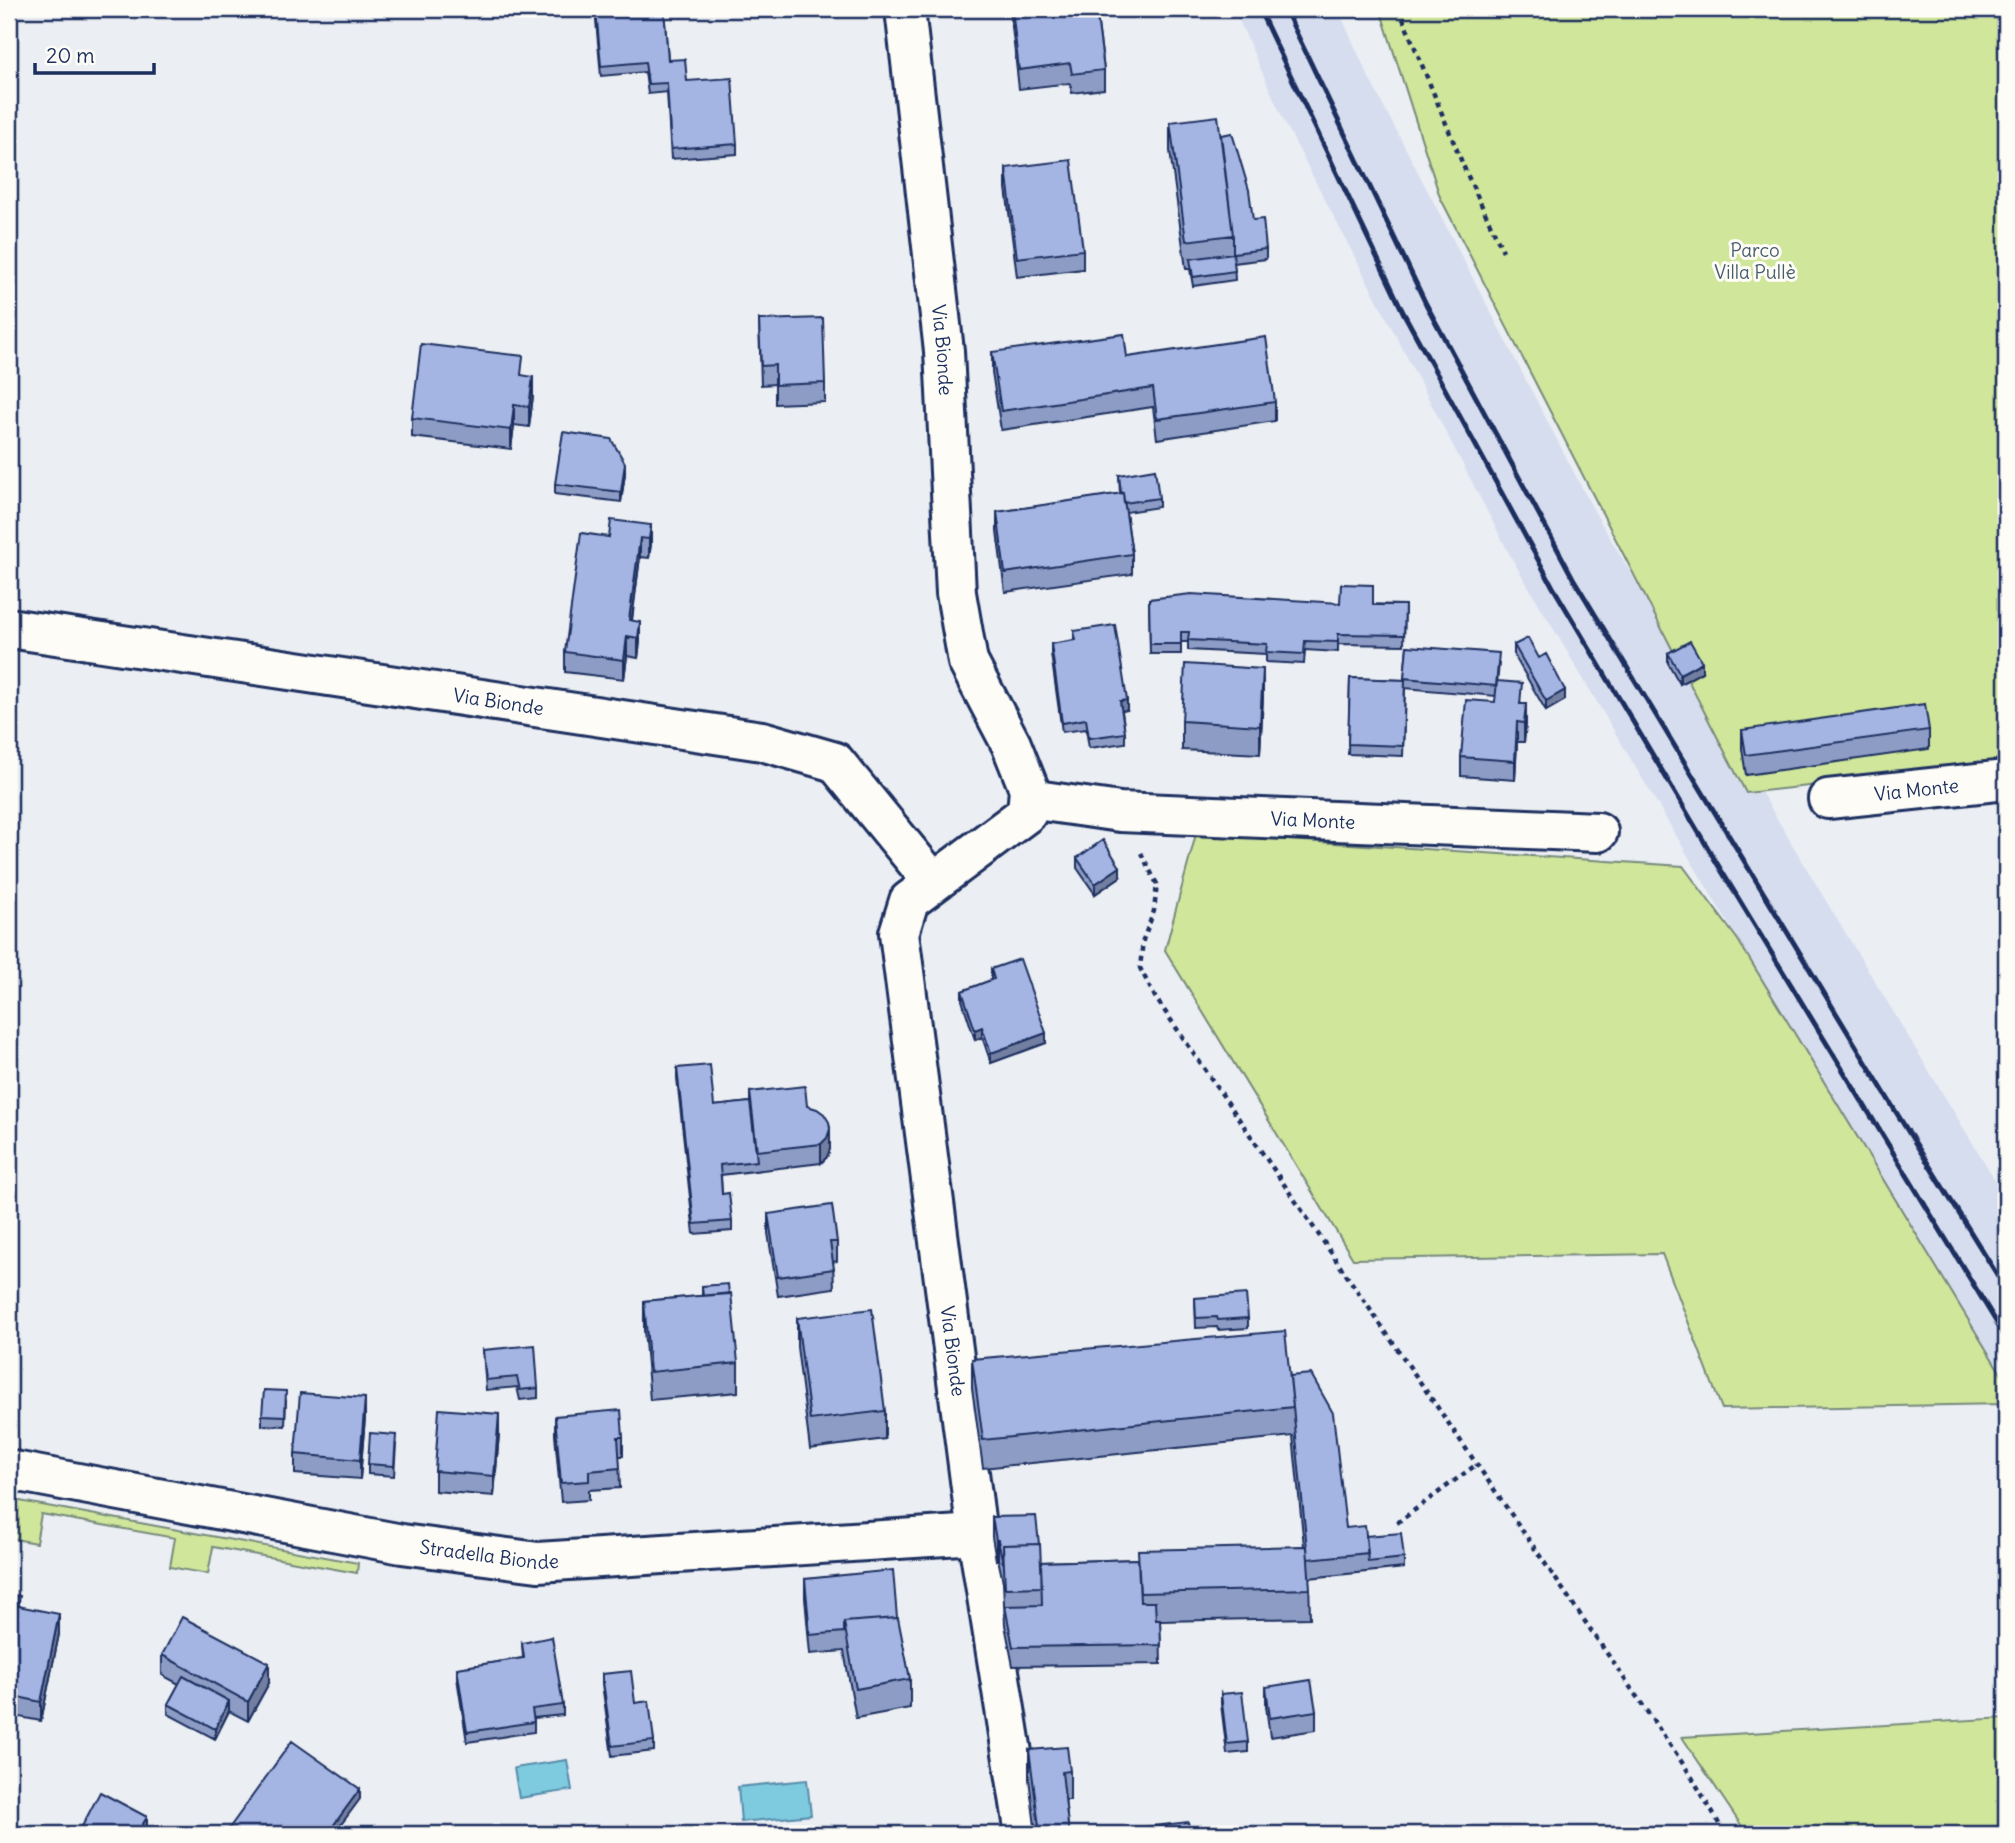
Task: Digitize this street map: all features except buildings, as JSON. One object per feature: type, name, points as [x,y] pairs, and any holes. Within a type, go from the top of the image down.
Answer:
[{"type":"street","name":"Via Bionde","points":[[905,9],[944,351],[956,593],[968,662],[1011,744],[1029,789],[1028,806],[909,901],[899,933],[976,1534],[1025,1834]]},
{"type":"street","name":"Via Bionde","points":[[9,628],[762,741],[835,762],[933,882]]},
{"type":"street","name":"Via Monte","points":[[1828,799],[2006,780]]},
{"type":"street","name":"Via Monte","points":[[1028,806],[1598,832]]},
{"type":"street","name":"Stradella Bionde","points":[[9,1470],[402,1544],[538,1562],[976,1534]]},
{"type":"path","points":[[1399,9],[1466,172],[1503,251]]},
{"type":"path","points":[[1121,812],[1157,884],[1154,911],[1143,940],[1140,968],[1155,997],[1690,1774],[1725,1834]]},
{"type":"path","points":[[1397,1523],[1477,1464]]},
{"type":"shaded area","points":[[1234,9],[1338,9],[1369,78],[1594,511],[2006,1198],[2006,1382],[1738,940],[1511,557],[1283,119]]},
{"type":"green space","name":"Parco Villa Pullè","points":[[1380,9],[2006,9],[2006,760],[1746,793],[1440,197]]},
{"type":"green space","points":[[1196,834],[1683,866],[1738,940],[2006,1382],[2006,1404],[1722,1409],[1662,1254],[1353,1259],[1165,950]]},
{"type":"green space","points":[[9,1499],[358,1563],[357,1573],[213,1547],[208,1574],[170,1567],[175,1538],[41,1514],[36,1543],[9,1538]]},
{"type":"green space","points":[[2006,1718],[2006,1834],[1747,1834],[1682,1737]]},
{"type":"water","points":[[567,1760],[572,1790],[519,1798],[514,1768]]},
{"type":"water","points":[[807,1780],[811,1815],[741,1822],[738,1787]]},
{"type":"railway","points":[[1259,9],[1403,312],[1553,587],[1718,865],[2006,1338]]},
{"type":"railway","points":[[1285,9],[1426,304],[1573,578],[2006,1289]]}]
